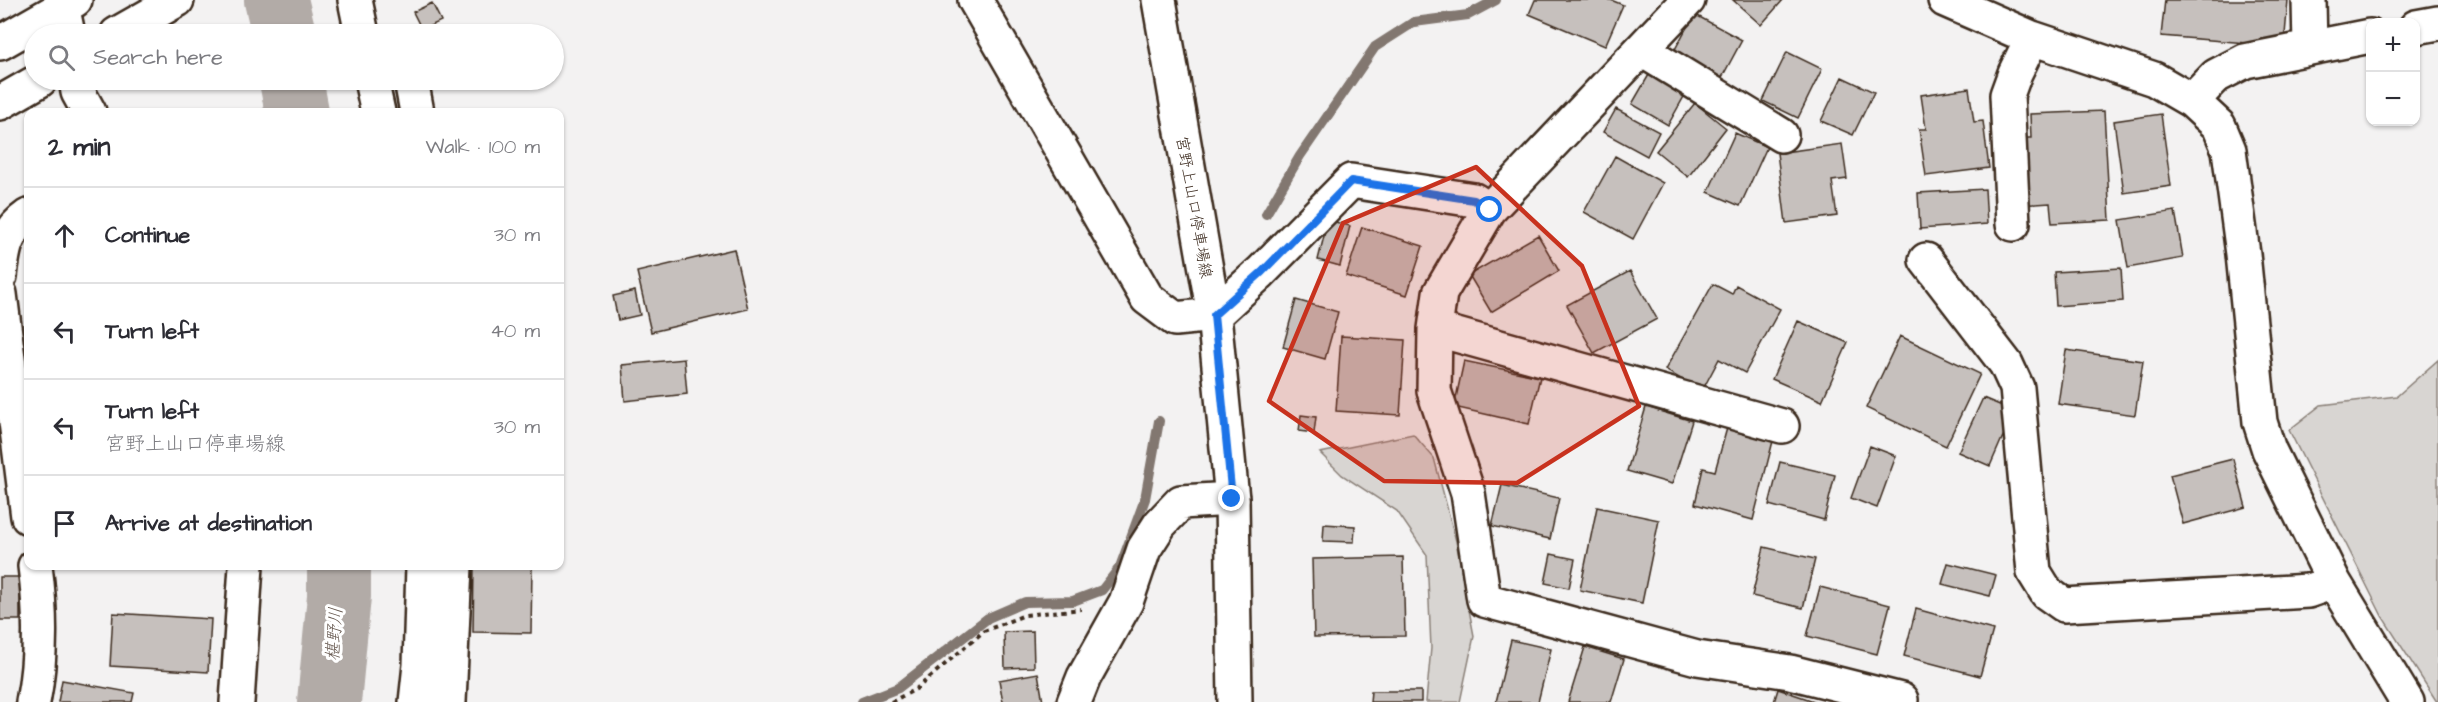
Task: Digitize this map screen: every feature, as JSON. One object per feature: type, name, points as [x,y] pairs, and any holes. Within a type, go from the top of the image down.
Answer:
[{"type":"main road","points":[[134,24],[176,0]]},
{"type":"main road","points":[[355,0],[360,24]]},
{"type":"main road","points":[[975,0],[1147,298],[1175,319],[1214,315],[1262,272],[1351,181],[1474,200],[1490,210]]},
{"type":"main road","name":"宮野上山口停車場線","points":[[1159,0],[1214,315],[1232,499],[1235,702]]},
{"type":"main road","points":[[1688,0],[1490,210],[1440,293],[1435,329],[1434,391],[1468,493],[1484,600],[1696,658],[1790,672],[1901,700]]},
{"type":"main road","points":[[1945,0],[2003,12],[2032,38],[2154,79],[2192,101],[2218,126],[2229,150],[2243,254],[2260,422],[2269,450],[2334,582],[2408,702]]},
{"type":"main road","points":[[2309,0],[2310,48]]},
{"type":"main road","points":[[39,24],[67,10]]},
{"type":"main road","points":[[2420,26],[2438,23]]},
{"type":"main road","points":[[0,44],[24,32]]},
{"type":"main road","points":[[2192,101],[2216,76],[2245,61],[2366,37]]},
{"type":"main road","points":[[2013,224],[2007,95],[2015,72],[2032,38]]},
{"type":"main road","points":[[1642,50],[1781,135]]},
{"type":"main road","points":[[0,103],[24,89]]},
{"type":"main road","points":[[78,90],[87,108]]},
{"type":"main road","points":[[373,90],[377,108]]},
{"type":"main road","points":[[413,90],[416,108]]},
{"type":"main road","points":[[0,276],[3,245],[24,219]]},
{"type":"main road","points":[[1926,260],[2006,364],[2017,388],[2034,572],[2047,593],[2064,604],[2308,591],[2334,582]]},
{"type":"main road","points":[[0,294],[24,485]]},
{"type":"main road","points":[[1435,329],[1782,426]]},
{"type":"main road","points":[[1074,702],[1084,678],[1126,602],[1144,549],[1160,524],[1180,502],[1232,499]]},
{"type":"main road","points":[[33,702],[40,669],[39,600],[35,570]]},
{"type":"main road","points":[[237,702],[246,570]]},
{"type":"main road","points":[[416,702],[420,665],[423,570]]},
{"type":"main road","points":[[449,702],[455,570]]},
{"type":"path","points":[[891,702],[916,689],[984,631],[1025,615],[1126,602]]},
{"type":"highlighted area","points":[[1476,167],[1582,266],[1639,406],[1517,483],[1384,481],[1269,401],[1343,223]]},
{"type":"shaded area","points":[[2438,360],[2437,702],[2382,616],[2289,430],[2321,405],[2397,396]]},
{"type":"shaded area","points":[[1413,434],[1434,458],[1456,541],[1474,636],[1460,702],[1426,702],[1431,648],[1427,555],[1397,511],[1342,475],[1320,453]]},
{"type":"building","points":[[1535,0],[1611,0],[1623,5],[1605,46],[1529,14]]},
{"type":"building","points":[[1733,0],[1783,0],[1761,25]]},
{"type":"building","points":[[2165,0],[2288,0],[2284,46],[2161,36]]},
{"type":"building","points":[[432,3],[441,21],[435,24],[419,24],[413,12]]},
{"type":"building","points":[[1694,14],[1742,40],[1720,81],[1672,55]]},
{"type":"building","points":[[1787,52],[1822,69],[1798,118],[1763,101]]},
{"type":"building","points":[[1650,73],[1686,93],[1668,125],[1632,104]]},
{"type":"building","points":[[1842,77],[1874,92],[1853,135],[1821,121]]},
{"type":"building","points":[[1969,88],[1974,122],[1983,121],[1989,168],[1926,176],[1919,129],[1926,129],[1921,95]]},
{"type":"building","points":[[1695,103],[1726,128],[1688,177],[1656,151]]},
{"type":"building","points":[[1616,109],[1659,132],[1647,156],[1603,132]]},
{"type":"building","points":[[2104,111],[2110,220],[2052,223],[2050,203],[2020,205],[2017,138],[2031,138],[2030,114]]},
{"type":"building","points":[[2161,114],[2171,186],[2124,193],[2114,121]]},
{"type":"building","points":[[1735,133],[1767,147],[1740,206],[1708,192]]},
{"type":"building","points":[[1842,144],[1847,179],[1832,181],[1837,216],[1786,223],[1777,153]]},
{"type":"building","points":[[1615,156],[1663,183],[1633,239],[1584,212]]},
{"type":"building","points":[[1985,189],[1987,224],[1920,229],[1918,193]]},
{"type":"building","points":[[2175,211],[2183,258],[2128,268],[2120,220]]},
{"type":"building","points":[[1328,220],[1350,226],[1340,266],[1318,260]]},
{"type":"building","points":[[1362,227],[1423,246],[1407,295],[1346,276]]},
{"type":"building","points":[[1538,235],[1559,271],[1491,312],[1469,275]]},
{"type":"building","points":[[734,249],[748,309],[651,332],[637,272]]},
{"type":"building","points":[[2121,268],[2123,301],[2056,306],[2054,272]]},
{"type":"building","points":[[1630,271],[1657,319],[1594,353],[1567,305]]},
{"type":"building","points":[[1713,284],[1732,294],[1736,285],[1780,309],[1745,373],[1719,359],[1702,391],[1665,370]]},
{"type":"building","points":[[635,291],[640,315],[618,320],[613,296]]},
{"type":"building","points":[[1296,300],[1338,312],[1325,359],[1283,347]]},
{"type":"building","points":[[1798,321],[1848,343],[1822,401],[1772,379]]},
{"type":"building","points":[[1341,336],[1405,340],[1400,415],[1336,411]]},
{"type":"building","points":[[1900,336],[1980,374],[1946,446],[1866,408]]},
{"type":"building","points":[[2066,350],[2143,361],[2135,415],[2058,404]]},
{"type":"building","points":[[684,359],[687,394],[625,401],[622,365]]},
{"type":"building","points":[[1464,361],[1540,377],[1529,424],[1454,407]]},
{"type":"building","points":[[1983,398],[2014,411],[1990,466],[1958,452]]},
{"type":"building","points":[[1646,407],[1692,421],[1672,484],[1627,471]]},
{"type":"building","points":[[1301,415],[1316,417],[1314,433],[1299,431]]},
{"type":"building","points":[[1727,428],[1773,441],[1753,520],[1695,504],[1703,468],[1715,471]]},
{"type":"building","points":[[1870,446],[1896,456],[1877,508],[1851,498]]},
{"type":"building","points":[[2233,459],[2246,507],[2183,524],[2170,475]]},
{"type":"building","points":[[1780,462],[1835,475],[1824,520],[1769,505]]},
{"type":"building","points":[[1502,485],[1559,498],[1550,539],[1492,526]]},
{"type":"building","points":[[1597,507],[1659,520],[1642,603],[1580,590]]},
{"type":"building","points":[[1324,524],[1355,526],[1354,542],[1323,541]]},
{"type":"building","points":[[1764,547],[1815,559],[1803,608],[1752,596]]},
{"type":"building","points":[[1551,554],[1575,559],[1569,588],[1545,583]]},
{"type":"building","points":[[1403,557],[1405,636],[1314,637],[1312,559]]},
{"type":"building","points":[[1948,563],[1996,575],[1990,596],[1942,584]]},
{"type":"building","points":[[474,570],[532,570],[531,633],[473,632]]},
{"type":"building","points":[[0,577],[20,577],[20,620],[0,620]]},
{"type":"building","points":[[1820,587],[1890,605],[1877,654],[1807,636]]},
{"type":"building","points":[[1916,609],[1993,630],[1980,676],[1904,656]]},
{"type":"building","points":[[113,613],[211,619],[208,672],[110,666]]},
{"type":"building","points":[[1033,631],[1034,667],[1005,668],[1004,632]]},
{"type":"building","points":[[1511,640],[1551,649],[1538,702],[1496,702]]},
{"type":"building","points":[[1585,647],[1624,659],[1611,702],[1568,702]]},
{"type":"building","points":[[1038,673],[1043,702],[1003,702],[999,680]]},
{"type":"building","points":[[62,680],[134,693],[132,702],[58,702]]},
{"type":"building","points":[[1778,689],[1817,702],[1774,702]]},
{"type":"building","points":[[1371,691],[1421,691],[1421,702],[1370,702]]},
{"type":"waterway","name":"椹野川","points":[[276,0],[282,24]]},
{"type":"waterway","points":[[1266,214],[1300,156],[1375,47],[1414,22],[1468,15],[1496,0]]},
{"type":"waterway","name":"椹野川","points":[[293,90],[296,108]]},
{"type":"waterway","points":[[862,702],[898,688],[988,618],[1025,602],[1073,601],[1102,590],[1120,567],[1145,499],[1159,421]]},
{"type":"waterway","name":"椹野川","points":[[329,702],[339,596],[339,570]]},
{"type":"route","points":[[1232,499],[1214,315],[1262,272],[1351,181],[1474,200],[1490,210]]}]
